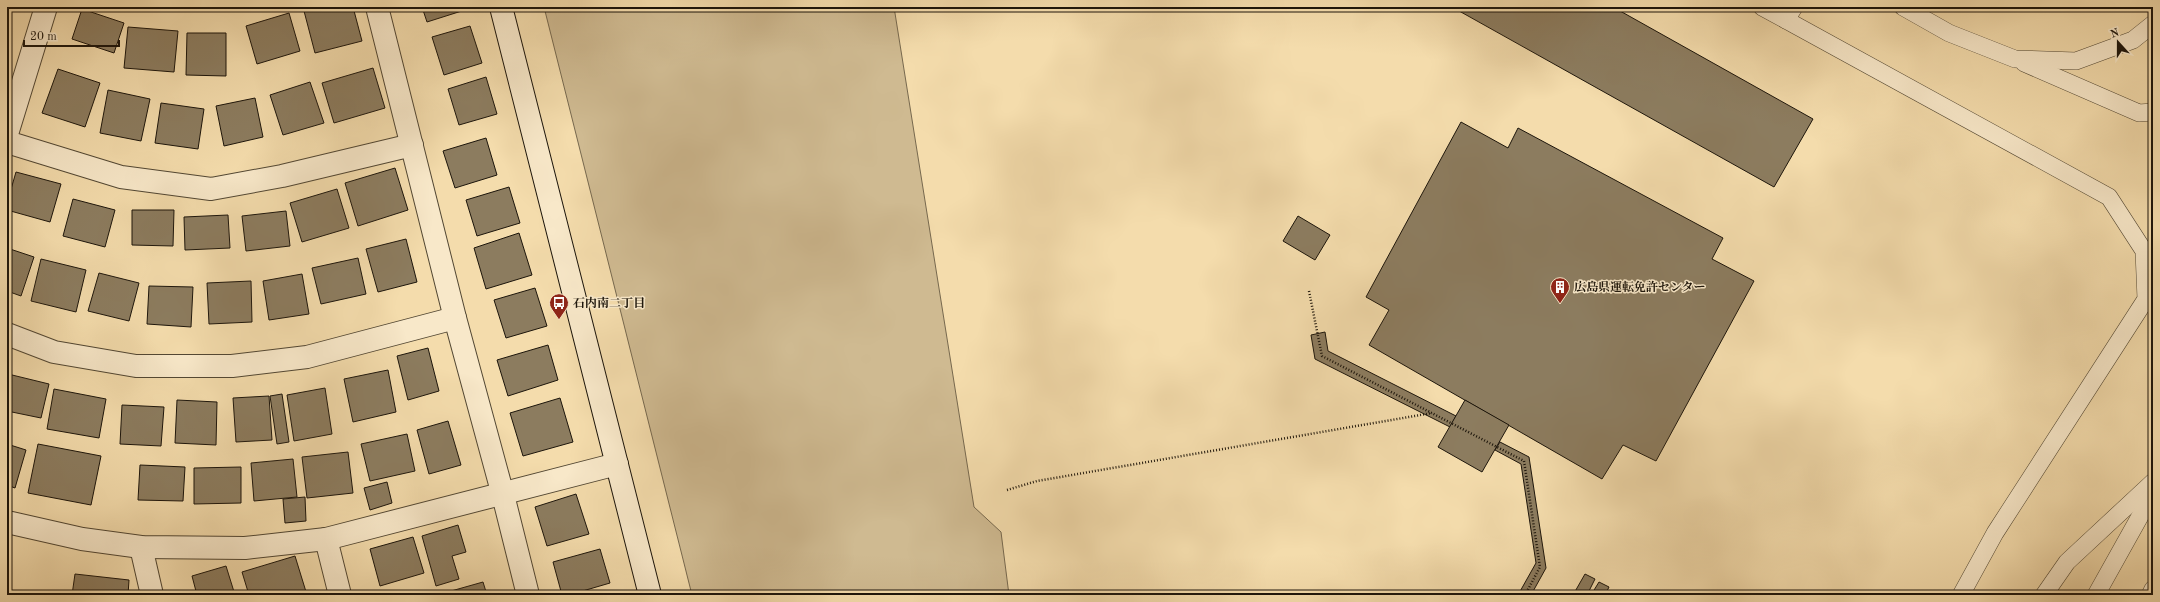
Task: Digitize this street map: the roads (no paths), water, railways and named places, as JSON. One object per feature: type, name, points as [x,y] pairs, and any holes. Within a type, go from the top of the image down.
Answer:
[{"type":"street","points":[[7,134],[46,7]]},
{"type":"street","points":[[377,7],[454,318],[504,495],[528,595]]},
{"type":"street","points":[[501,7],[650,595]]},
{"type":"street","points":[[7,142],[121,177],[211,189],[282,176],[412,145]]},
{"type":"street","points":[[7,334],[54,352],[136,366],[232,366],[306,356],[454,318]]},
{"type":"street","points":[[7,522],[82,539],[141,547],[245,548],[326,539],[504,495],[617,464]]},
{"type":"street","points":[[326,539],[340,595]]},
{"type":"street","points":[[141,547],[152,595]]},
{"type":"lane","points":[[1762,7],[1790,13],[2109,197],[2144,251],[2146,299],[1995,533],[1961,595]]},
{"type":"lane","points":[[1903,7],[1949,33],[2015,59],[2139,113],[2153,112]]},
{"type":"lane","points":[[2015,59],[2076,61],[2133,40],[2153,24]]},
{"type":"lane","points":[[2044,595],[2067,562],[2153,482]]},
{"type":"lane","points":[[2096,595],[2153,493]]},
{"type":"lane","points":[[2150,595],[2153,589]]},
{"type":"place","name":"広島県運転免許センター","points":[[1560,304]]},
{"type":"place","name":"石内南二丁目","points":[[559,320]]}]
